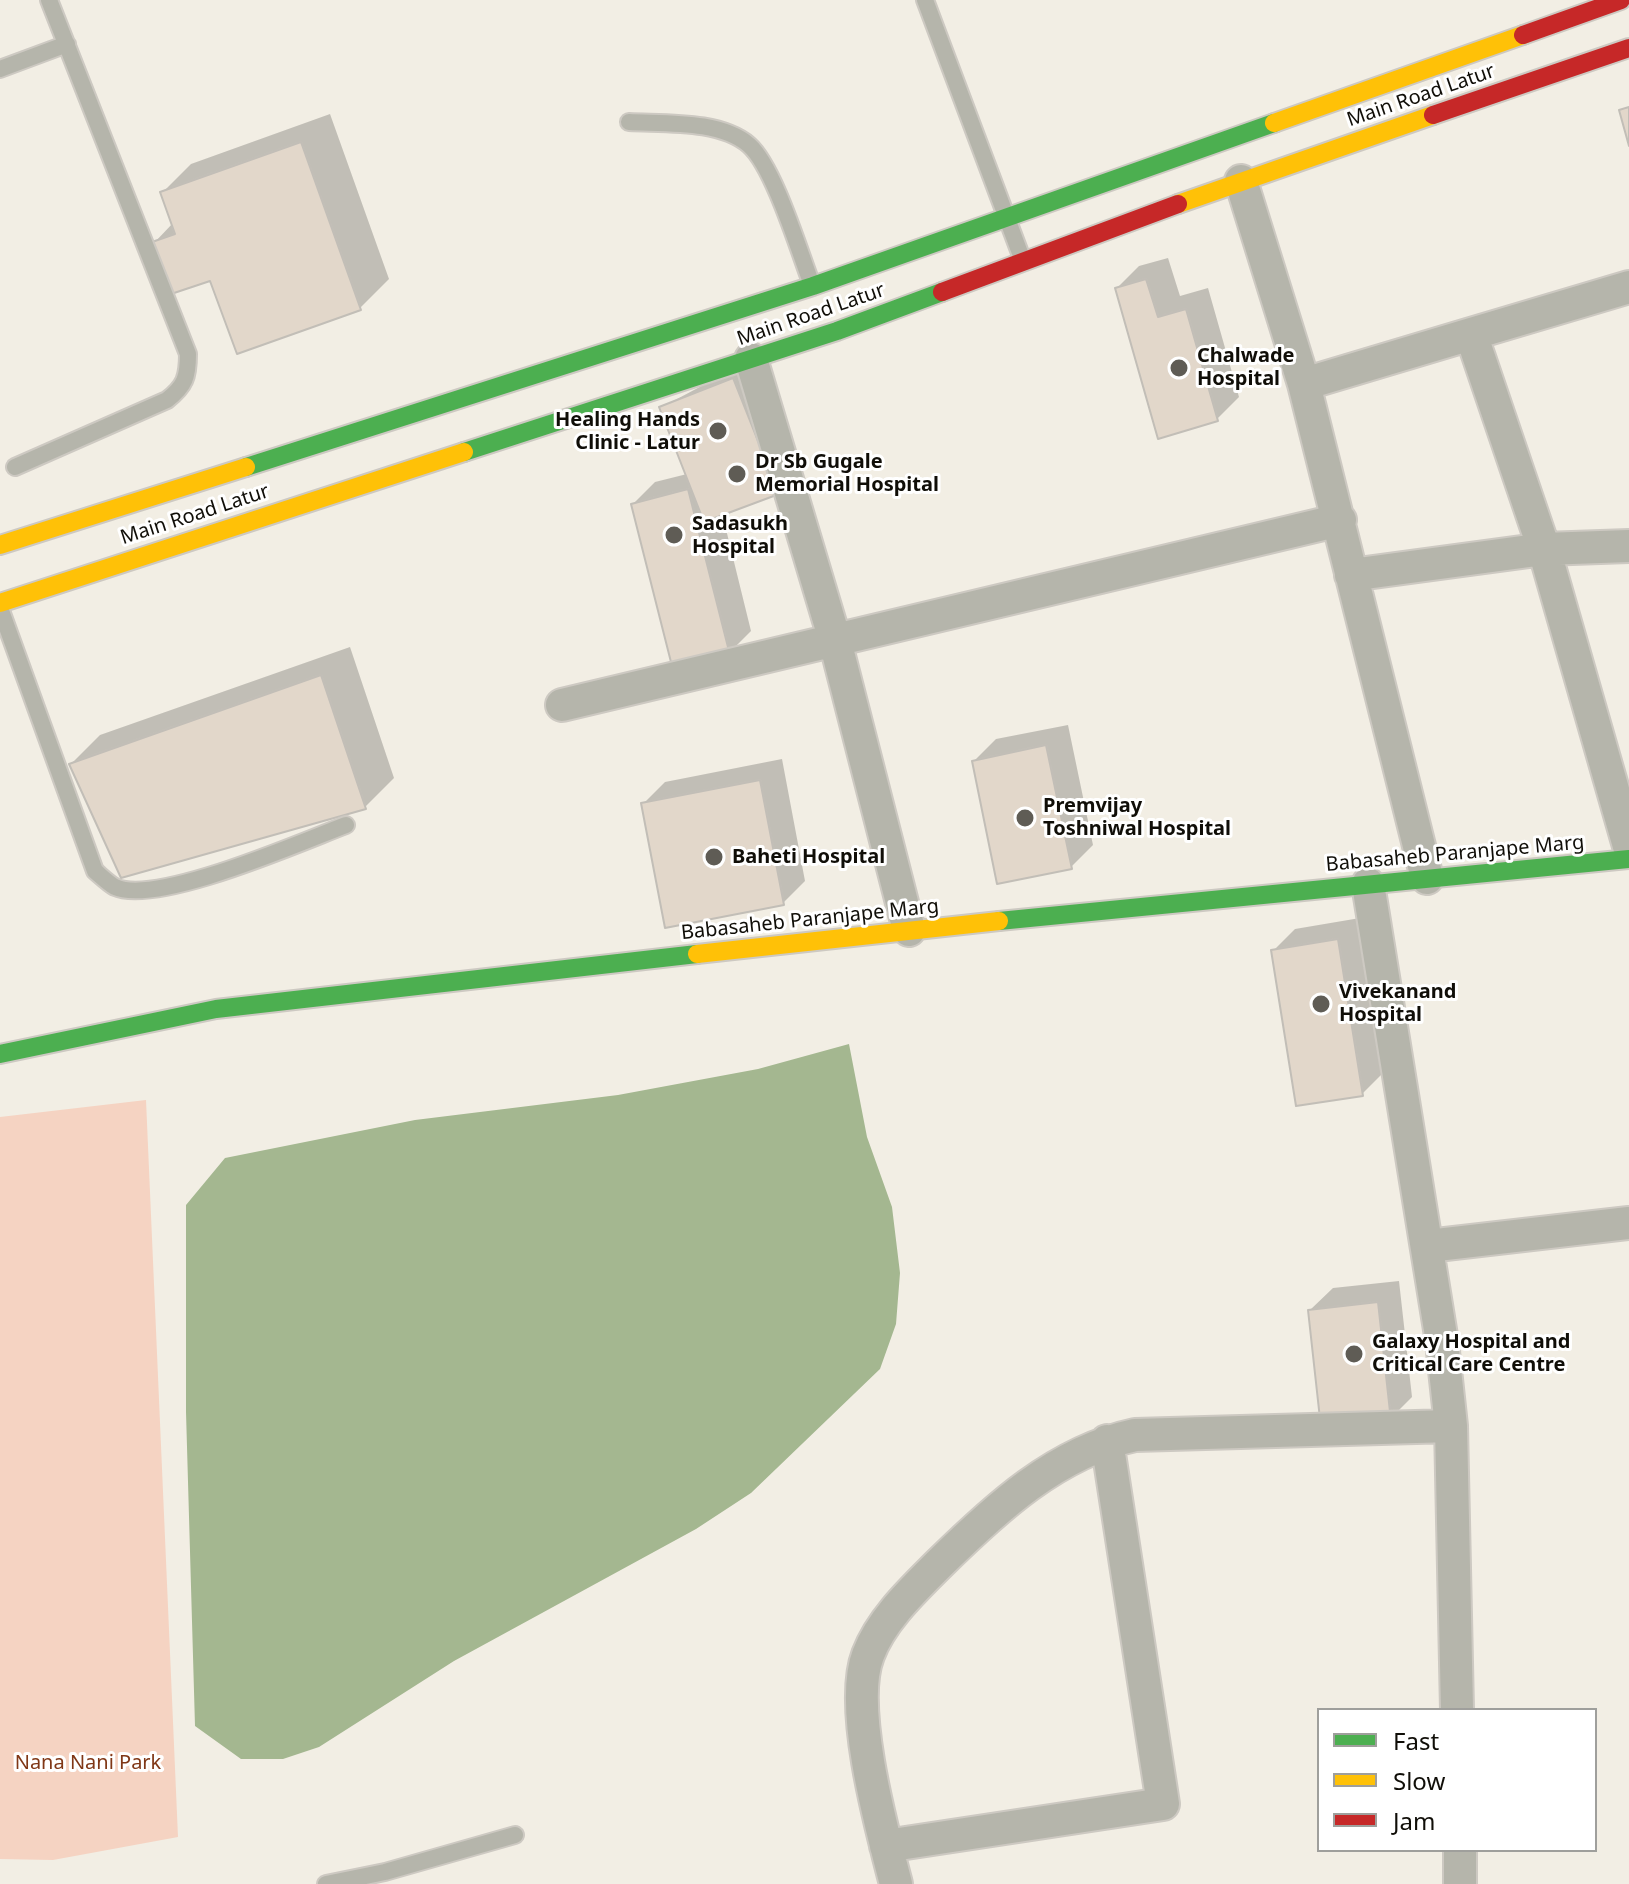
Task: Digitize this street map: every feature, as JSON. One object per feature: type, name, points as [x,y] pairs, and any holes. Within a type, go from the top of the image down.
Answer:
[{"type":"main road","name":"Main Road Latur","points":[[0,545],[296,458],[813,286],[1621,0]]},
{"type":"main road","name":"Main Road Latur","points":[[0,606],[307,495],[751,359],[1241,181],[1629,48]]},
{"type":"main road","name":"Babasaheb Paranjape Marg","points":[[0,1054],[216,1009],[909,930],[1629,859]]},
{"type":"street","points":[[1241,181],[1304,384],[1427,878]]},
{"type":"street","points":[[1304,384],[1629,287]]},
{"type":"street","points":[[1471,334],[1544,549],[1629,846]]},
{"type":"street","points":[[751,359],[834,637],[909,930]]},
{"type":"street","points":[[562,705],[834,637],[1340,520]]},
{"type":"street","points":[[1351,575],[1544,549],[1629,546]]},
{"type":"street","points":[[1368,884],[1428,1246],[1451,1426],[1457,1708]]},
{"type":"street","points":[[1428,1246],[1629,1223]]},
{"type":"street","points":[[896,1884],[886,1846],[861,1703],[868,1656],[905,1598],[993,1512],[1050,1470],[1107,1441],[1135,1435],[1451,1426]]},
{"type":"street","points":[[886,1846],[1163,1804],[1107,1441]]},
{"type":"street","points":[[1460,1852],[1460,1884]]},
{"type":"lane","points":[[15,467],[167,400],[182,388],[188,375],[188,354],[49,0]]},
{"type":"lane","points":[[925,0],[1024,262]]},
{"type":"lane","points":[[0,69],[67,44]]},
{"type":"lane","points":[[629,122],[709,130],[748,145],[768,172],[813,286]]},
{"type":"lane","points":[[0,606],[95,871],[116,887],[146,891],[188,882],[346,825]]},
{"type":"lane","points":[[326,1884],[385,1872],[515,1835]]},
{"type":"green space","name":"Nana Nani Park","points":[[146,1100],[178,1837],[53,1860],[0,1859],[0,1117]]},
{"type":"shaded area","points":[[849,1044],[867,1137],[892,1207],[900,1273],[896,1324],[880,1369],[751,1493],[696,1529],[454,1661],[319,1747],[283,1759],[241,1759],[195,1726],[186,1412],[186,1205],[225,1158],[415,1120],[618,1095],[758,1069]]},
{"type":"building","points":[[1629,107],[1629,146],[1619,110]]},
{"type":"building","points":[[301,142],[361,310],[237,354],[210,281],[171,294],[152,242],[175,234],[160,192]]},
{"type":"building","points":[[1146,279],[1158,317],[1186,309],[1218,421],[1158,439],[1115,288]]},
{"type":"building","points":[[733,378],[779,494],[704,522],[659,407]]},
{"type":"building","points":[[688,489],[730,655],[673,670],[631,504]]},
{"type":"building","points":[[321,675],[366,809],[121,878],[69,764]]},
{"type":"building","points":[[1046,745],[1072,869],[997,884],[972,761]]},
{"type":"building","points":[[760,780],[784,905],[665,928],[641,803]]},
{"type":"building","points":[[1338,939],[1363,1096],[1296,1106],[1271,950]]},
{"type":"building","points":[[1378,1302],[1391,1421],[1321,1428],[1308,1310]]},
{"type":"traffic: fast","points":[[246,467],[813,286],[1274,123]]},
{"type":"traffic: fast","points":[[464,452],[837,331],[942,292]]},
{"type":"traffic: fast","points":[[999,921],[1629,859]]},
{"type":"traffic: fast","points":[[0,1054],[216,1009],[697,954]]},
{"type":"traffic: slow","points":[[1274,123],[1523,35]]},
{"type":"traffic: slow","points":[[1178,204],[1433,115]]},
{"type":"traffic: slow","points":[[0,603],[464,452]]},
{"type":"traffic: slow","points":[[0,545],[246,467]]},
{"type":"traffic: slow","points":[[697,954],[999,921]]},
{"type":"traffic: jam","points":[[1523,35],[1621,0]]},
{"type":"traffic: jam","points":[[1433,115],[1629,48]]},
{"type":"traffic: jam","points":[[942,292],[1178,204]]},
{"type":"place","name":"Chalwade Hospital","points":[[1179,368]]},
{"type":"place","name":"Healing Hands Clinic - Latur","points":[[718,431]]},
{"type":"place","name":"Dr Sb Gugale Memorial Hospital","points":[[737,474]]},
{"type":"place","name":"Sadasukh Hospital","points":[[674,535]]},
{"type":"place","name":"Premvijay Toshniwal Hospital","points":[[1025,818]]},
{"type":"place","name":"Baheti Hospital","points":[[714,857]]},
{"type":"place","name":"Vivekanand Hospital","points":[[1321,1004]]},
{"type":"place","name":"Galaxy Hospital and Critical Care Centre","points":[[1354,1354]]}]
